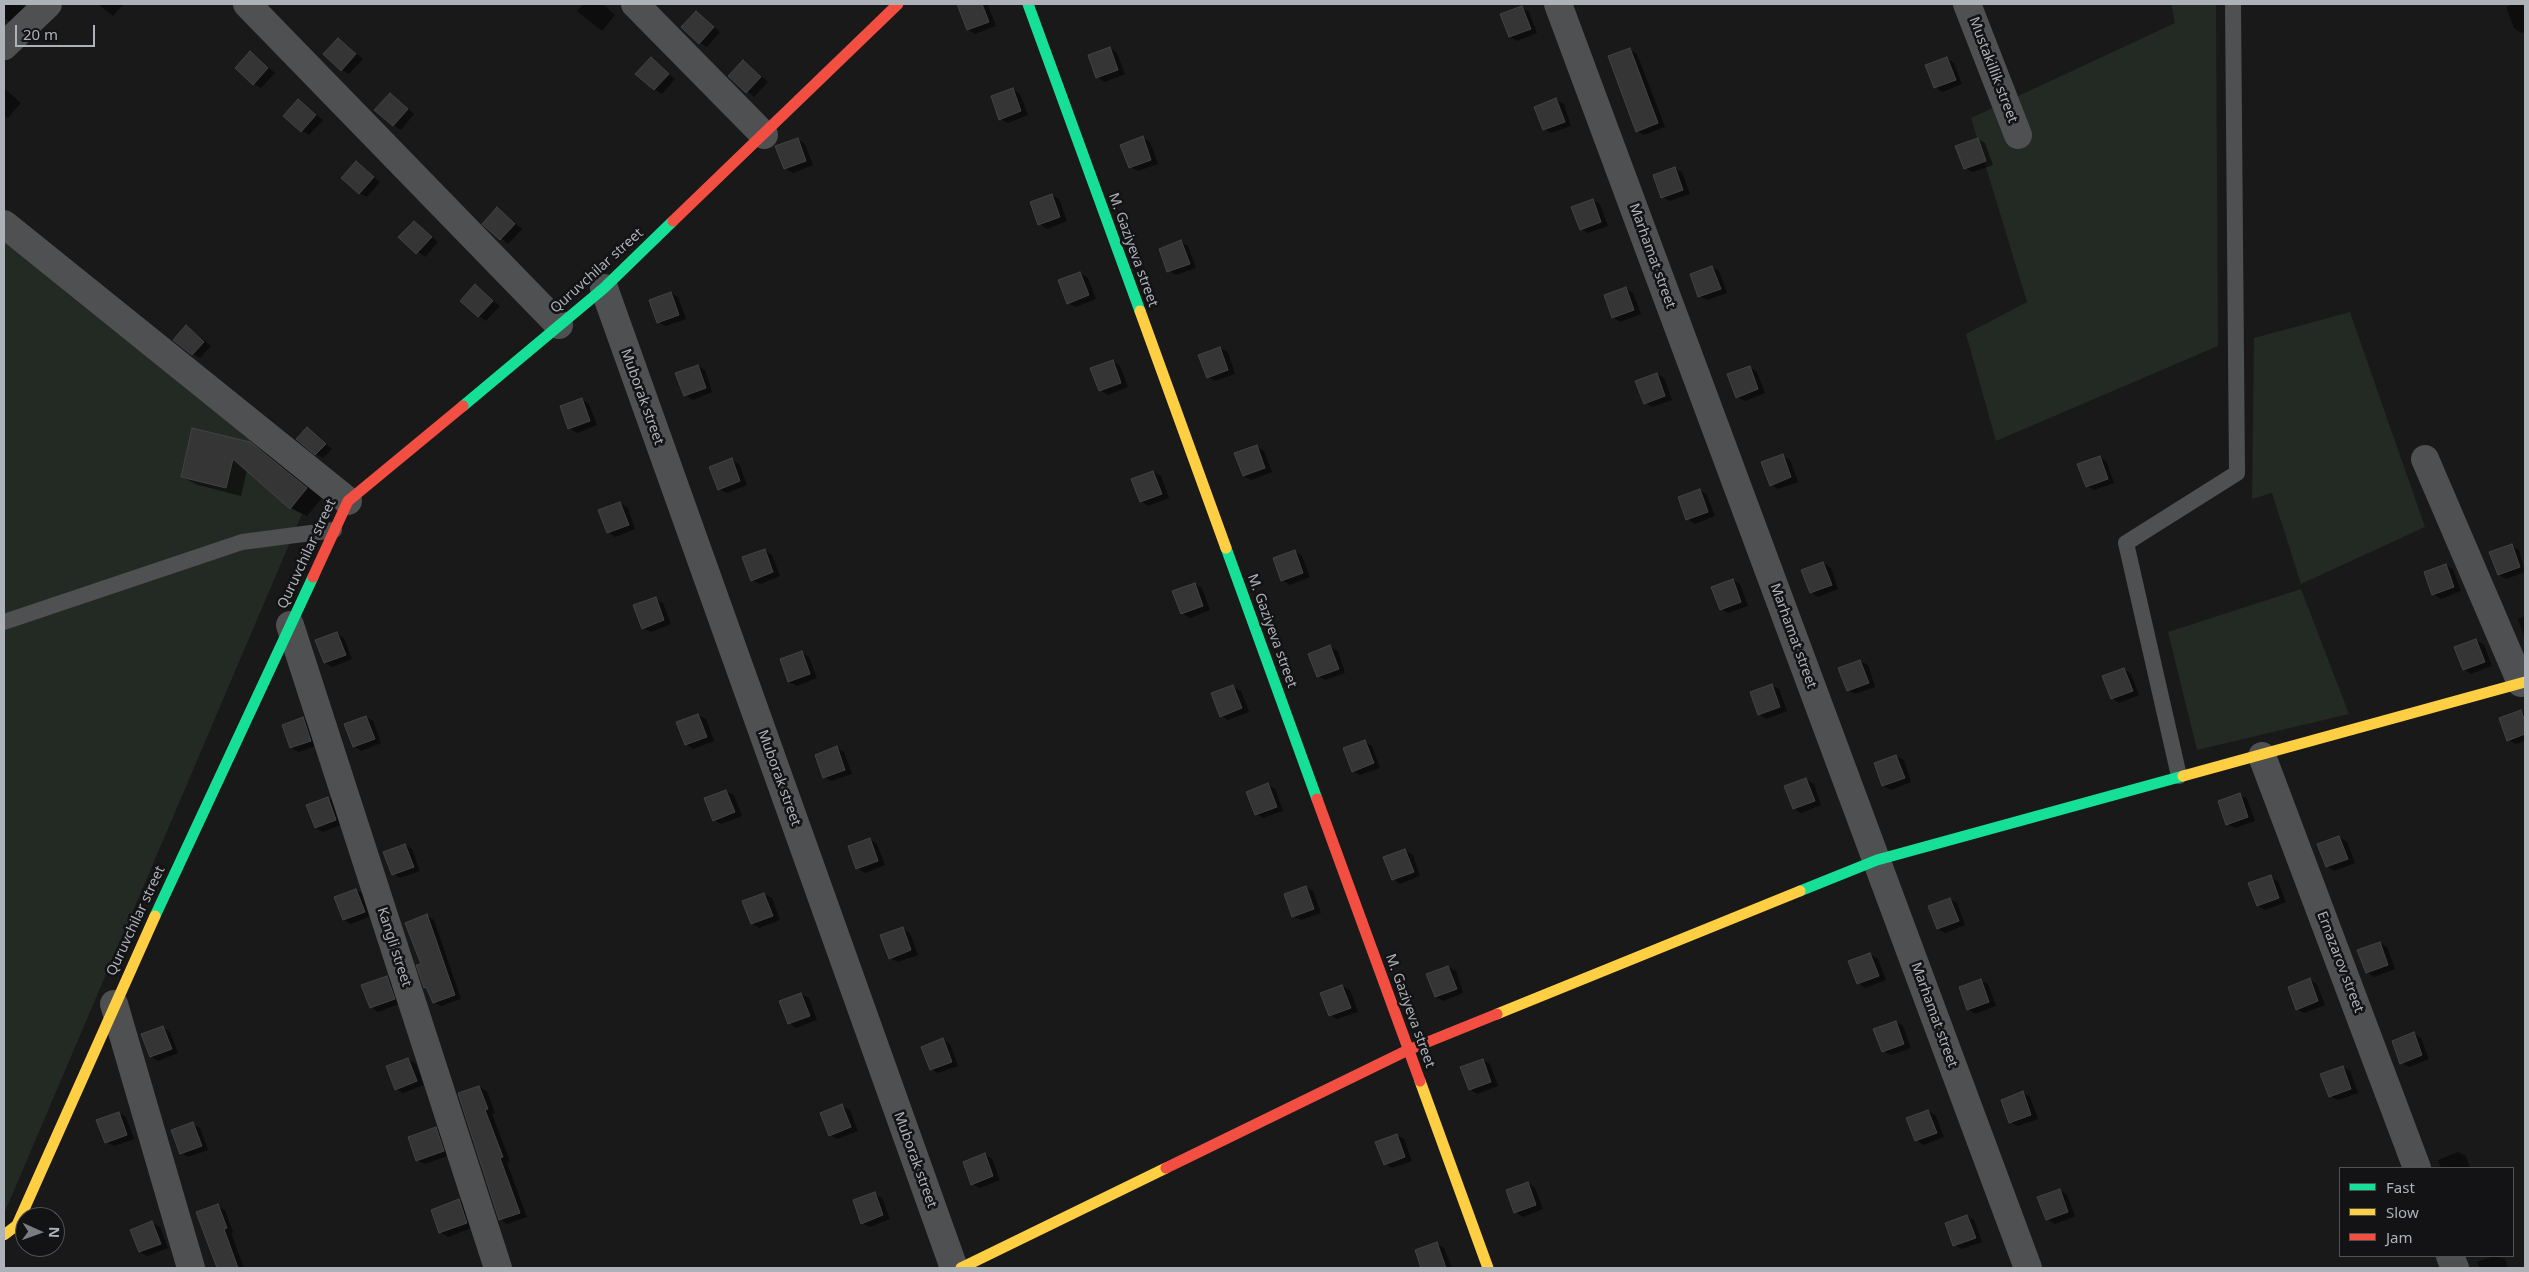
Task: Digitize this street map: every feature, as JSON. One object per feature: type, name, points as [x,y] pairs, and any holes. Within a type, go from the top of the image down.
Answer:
[{"type":"street","points":[[4,46],[48,4]]},
{"type":"street","points":[[247,4],[559,325]]},
{"type":"street","points":[[635,4],[764,135]]},
{"type":"street","name":"Quruvchilar street","points":[[4,1235],[17,1225],[114,1004],[348,501],[604,288],[898,4]]},
{"type":"street","name":"M. Gaziyeva street","points":[[1028,4],[1488,1268]]},
{"type":"street","name":"Marhamat street","points":[[1558,4],[2028,1268]]},
{"type":"street","name":"Mustakillik street","points":[[1967,4],[2018,135]]},
{"type":"street","points":[[4,224],[348,501]]},
{"type":"street","name":"Muborak street","points":[[604,288],[954,1268]]},
{"type":"street","points":[[961,1268],[1408,1050],[1877,860],[2180,776],[2262,756],[2523,682],[2425,459]]},
{"type":"street","name":"Kangli street","points":[[290,625],[498,1268]]},
{"type":"street","name":"Ernazarov street","points":[[2262,756],[2417,1167]]},
{"type":"street","points":[[114,1004],[191,1268]]},
{"type":"lane","points":[[2180,776],[2126,543],[2237,473],[2233,4]]},
{"type":"lane","points":[[4,622],[242,542],[334,530]]},
{"type":"shaded area","points":[[2171,4],[2216,4],[2218,346],[1996,441],[1966,334],[2027,302],[1971,118],[2175,23]]},
{"type":"shaded area","points":[[4,237],[311,484],[291,508],[302,514],[4,1214]]},
{"type":"shaded area","points":[[2350,312],[2425,527],[2301,584],[2272,493],[2252,499],[2254,338]]},
{"type":"shaded area","points":[[2301,589],[2349,714],[2197,750],[2168,632]]},
{"type":"building","points":[[957,4],[982,4],[989,22],[967,30]]},
{"type":"building","points":[[1522,6],[1531,29],[1509,37],[1500,14]]},
{"type":"building","points":[[696,11],[714,27],[699,44],[681,27]]},
{"type":"building","points":[[338,38],[356,54],[341,71],[323,54]]},
{"type":"building","points":[[1110,47],[1118,70],[1096,78],[1088,55]]},
{"type":"building","points":[[1630,48],[1658,123],[1636,132],[1608,56]]},
{"type":"building","points":[[250,51],[268,68],[253,85],[235,68]]},
{"type":"building","points":[[651,57],[669,74],[654,90],[635,74]]},
{"type":"building","points":[[1947,57],[1956,80],[1934,88],[1925,65]]},
{"type":"building","points":[[743,60],[761,77],[746,93],[728,76]]},
{"type":"building","points":[[1013,88],[1021,111],[999,120],[991,96]]},
{"type":"building","points":[[390,93],[408,109],[393,126],[374,110]]},
{"type":"building","points":[[1556,98],[1565,122],[1543,130],[1534,107]]},
{"type":"building","points":[[298,99],[316,115],[301,132],[283,116]]},
{"type":"building","points":[[1143,136],[1151,160],[1129,168],[1120,145]]},
{"type":"building","points":[[798,138],[806,161],[784,169],[775,146]]},
{"type":"building","points":[[1978,138],[1986,161],[1964,169],[1955,146]]},
{"type":"building","points":[[356,161],[374,177],[359,194],[341,178]]},
{"type":"building","points":[[1675,167],[1683,190],[1661,198],[1653,175]]},
{"type":"building","points":[[1052,194],[1060,217],[1038,225],[1030,202]]},
{"type":"building","points":[[1593,199],[1601,222],[1580,230],[1571,207]]},
{"type":"building","points":[[497,207],[515,224],[500,240],[482,224]]},
{"type":"building","points":[[414,221],[432,237],[416,254],[398,237]]},
{"type":"building","points":[[1181,240],[1190,264],[1167,272],[1159,249]]},
{"type":"building","points":[[1712,266],[1721,289],[1698,297],[1690,274]]},
{"type":"building","points":[[1080,272],[1089,295],[1067,304],[1058,280]]},
{"type":"building","points":[[475,284],[493,301],[478,317],[460,301]]},
{"type":"building","points":[[1626,287],[1634,310],[1612,318],[1604,295]]},
{"type":"building","points":[[671,292],[679,315],[657,323],[649,300]]},
{"type":"building","points":[[186,325],[204,342],[192,355],[173,340]]},
{"type":"building","points":[[1220,347],[1228,370],[1207,378],[1198,355]]},
{"type":"building","points":[[1113,360],[1121,383],[1099,391],[1090,368]]},
{"type":"building","points":[[698,365],[706,388],[684,396],[675,373]]},
{"type":"building","points":[[1750,366],[1758,389],[1736,398],[1727,374]]},
{"type":"building","points":[[1657,373],[1665,396],[1644,404],[1635,381]]},
{"type":"building","points":[[582,398],[590,421],[568,429],[560,406]]},
{"type":"building","points":[[307,427],[326,444],[315,455],[296,439]]},
{"type":"building","points":[[192,428],[250,442],[307,488],[290,509],[233,459],[226,488],[181,477]]},
{"type":"building","points":[[1257,445],[1265,468],[1243,476],[1234,453]]},
{"type":"building","points":[[1783,454],[1791,477],[1770,486],[1761,462]]},
{"type":"building","points":[[2100,456],[2108,479],[2086,487],[2077,464]]},
{"type":"building","points":[[732,458],[740,481],[718,490],[709,467]]},
{"type":"building","points":[[1153,471],[1162,494],[1140,502],[1131,479]]},
{"type":"building","points":[[1700,489],[1708,512],[1686,520],[1678,497]]},
{"type":"building","points":[[620,502],[629,525],[607,533],[598,510]]},
{"type":"building","points":[[2512,544],[2520,567],[2498,575],[2489,552]]},
{"type":"building","points":[[765,549],[773,572],[751,581],[742,557]]},
{"type":"building","points":[[1295,550],[1303,573],[1281,581],[1273,558]]},
{"type":"building","points":[[1823,562],[1832,585],[1810,593],[1801,570]]},
{"type":"building","points":[[2446,564],[2454,587],[2432,595],[2424,572]]},
{"type":"building","points":[[1733,579],[1741,602],[1720,610],[1711,587]]},
{"type":"building","points":[[1195,583],[1203,606],[1181,614],[1172,591]]},
{"type":"building","points":[[656,597],[664,620],[642,629],[633,605]]},
{"type":"building","points":[[337,632],[346,655],[324,663],[315,640]]},
{"type":"building","points":[[2476,639],[2485,662],[2463,670],[2454,647]]},
{"type":"building","points":[[1330,645],[1339,669],[1317,677],[1308,654]]},
{"type":"building","points":[[802,651],[810,674],[788,682],[780,659]]},
{"type":"building","points":[[1860,660],[1869,683],[1847,691],[1838,668]]},
{"type":"building","points":[[2124,668],[2133,691],[2111,699],[2102,676]]},
{"type":"building","points":[[1772,684],[1780,707],[1758,715],[1750,692]]},
{"type":"building","points":[[1233,685],[1242,708],[1220,717],[1211,693]]},
{"type":"building","points":[[2521,710],[2525,722],[2525,734],[2507,741],[2499,718]]},
{"type":"building","points":[[698,714],[707,737],[685,745],[676,722]]},
{"type":"building","points":[[366,716],[375,739],[353,747],[344,724]]},
{"type":"building","points":[[303,717],[311,741],[290,748],[282,725]]},
{"type":"building","points":[[1365,740],[1374,763],[1352,772],[1343,748]]},
{"type":"building","points":[[837,746],[845,770],[823,778],[815,755]]},
{"type":"building","points":[[1896,755],[1905,778],[1882,786],[1874,763]]},
{"type":"building","points":[[1806,778],[1815,801],[1793,809],[1784,786]]},
{"type":"building","points":[[1268,783],[1277,807],[1255,815],[1246,792]]},
{"type":"building","points":[[726,790],[735,812],[713,821],[704,798]]},
{"type":"building","points":[[2240,793],[2248,817],[2226,825],[2218,801]]},
{"type":"building","points":[[328,797],[336,820],[315,828],[306,805]]},
{"type":"building","points":[[2339,836],[2348,859],[2326,867],[2317,844]]},
{"type":"building","points":[[870,838],[878,861],[856,869],[848,846]]},
{"type":"building","points":[[405,844],[414,867],[392,875],[383,852]]},
{"type":"building","points":[[1405,849],[1414,872],[1392,880],[1383,857]]},
{"type":"building","points":[[2271,875],[2279,898],[2257,906],[2248,883]]},
{"type":"building","points":[[1306,886],[1314,909],[1292,917],[1284,894]]},
{"type":"building","points":[[356,889],[365,912],[343,920],[334,897]]},
{"type":"building","points":[[764,893],[773,916],[751,924],[742,901]]},
{"type":"building","points":[[1950,898],[1959,921],[1937,929],[1928,906]]},
{"type":"building","points":[[427,914],[455,995],[433,1003],[426,987],[424,988],[416,965],[421,964],[405,923]]},
{"type":"building","points":[[903,927],[911,950],[889,959],[880,935]]},
{"type":"building","points":[[2380,942],[2388,965],[2366,973],[2357,950]]},
{"type":"building","points":[[1870,953],[1879,976],[1857,984],[1848,961]]},
{"type":"building","points":[[1448,966],[1457,989],[1435,997],[1426,974]]},
{"type":"building","points":[[387,976],[395,999],[370,1008],[361,985]]},
{"type":"building","points":[[2310,978],[2318,1001],[2296,1010],[2288,987]]},
{"type":"building","points":[[1981,979],[1989,1002],[1967,1010],[1959,987]]},
{"type":"building","points":[[1342,985],[1351,1008],[1329,1016],[1320,993]]},
{"type":"building","points":[[801,993],[810,1016],[788,1024],[779,1001]]},
{"type":"building","points":[[1896,1021],[1904,1044],[1882,1052],[1873,1029]]},
{"type":"building","points":[[163,1026],[172,1049],[150,1057],[141,1034]]},
{"type":"building","points":[[2414,1032],[2422,1055],[2400,1064],[2392,1041]]},
{"type":"building","points":[[943,1038],[952,1062],[930,1070],[921,1047]]},
{"type":"building","points":[[408,1058],[417,1081],[395,1090],[386,1066]]},
{"type":"building","points":[[1483,1059],[1491,1082],[1469,1090],[1460,1067]]},
{"type":"building","points":[[2343,1066],[2351,1089],[2329,1097],[2320,1074]]},
{"type":"building","points":[[479,1086],[488,1109],[485,1110],[503,1157],[500,1158],[520,1213],[499,1220],[458,1093]]},
{"type":"building","points":[[2023,1091],[2031,1115],[2009,1123],[2001,1100]]},
{"type":"building","points":[[842,1104],[851,1127],[829,1136],[820,1113]]},
{"type":"building","points":[[1928,1110],[1937,1133],[1915,1141],[1906,1118]]},
{"type":"building","points":[[119,1112],[127,1135],[105,1143],[96,1120]]},
{"type":"building","points":[[193,1122],[202,1146],[180,1154],[171,1130]]},
{"type":"building","points":[[436,1127],[444,1151],[416,1161],[408,1137]]},
{"type":"building","points":[[1397,1134],[1405,1157],[1384,1165],[1375,1142]]},
{"type":"building","points":[[985,1153],[993,1176],[971,1185],[963,1162]]},
{"type":"building","points":[[1528,1182],[1536,1205],[1514,1213],[1506,1190]]},
{"type":"building","points":[[2060,1189],[2068,1212],[2046,1220],[2037,1197]]},
{"type":"building","points":[[875,1192],[883,1215],[861,1224],[853,1200]]},
{"type":"building","points":[[459,1199],[467,1223],[439,1233],[431,1210]]},
{"type":"building","points":[[218,1204],[227,1228],[224,1229],[238,1268],[217,1268],[196,1212]]},
{"type":"building","points":[[1967,1215],[1976,1238],[1953,1246],[1945,1223]]},
{"type":"building","points":[[152,1221],[161,1244],[139,1252],[130,1230]]},
{"type":"building","points":[[1437,1242],[1446,1268],[1421,1268],[1415,1250]]},
{"type":"traffic: fast","points":[[1028,4],[1140,311]]},
{"type":"traffic: fast","points":[[463,406],[604,288],[673,221]]},
{"type":"traffic: fast","points":[[1226,548],[1317,799]]},
{"type":"traffic: fast","points":[[155,916],[313,577]]},
{"type":"traffic: fast","points":[[1800,891],[1877,860],[2183,776]]},
{"type":"traffic: slow","points":[[1140,311],[1226,548]]},
{"type":"traffic: slow","points":[[2183,776],[2525,682]]},
{"type":"traffic: slow","points":[[1497,1014],[1800,891]]},
{"type":"traffic: slow","points":[[4,1235],[17,1225],[155,916]]},
{"type":"traffic: slow","points":[[1420,1081],[1488,1268]]},
{"type":"traffic: slow","points":[[961,1268],[1166,1168]]},
{"type":"traffic: jam","points":[[673,221],[898,4]]},
{"type":"traffic: jam","points":[[313,577],[348,501],[463,406]]},
{"type":"traffic: jam","points":[[1317,799],[1420,1081]]},
{"type":"traffic: jam","points":[[1166,1168],[1408,1050],[1497,1014]]}]
